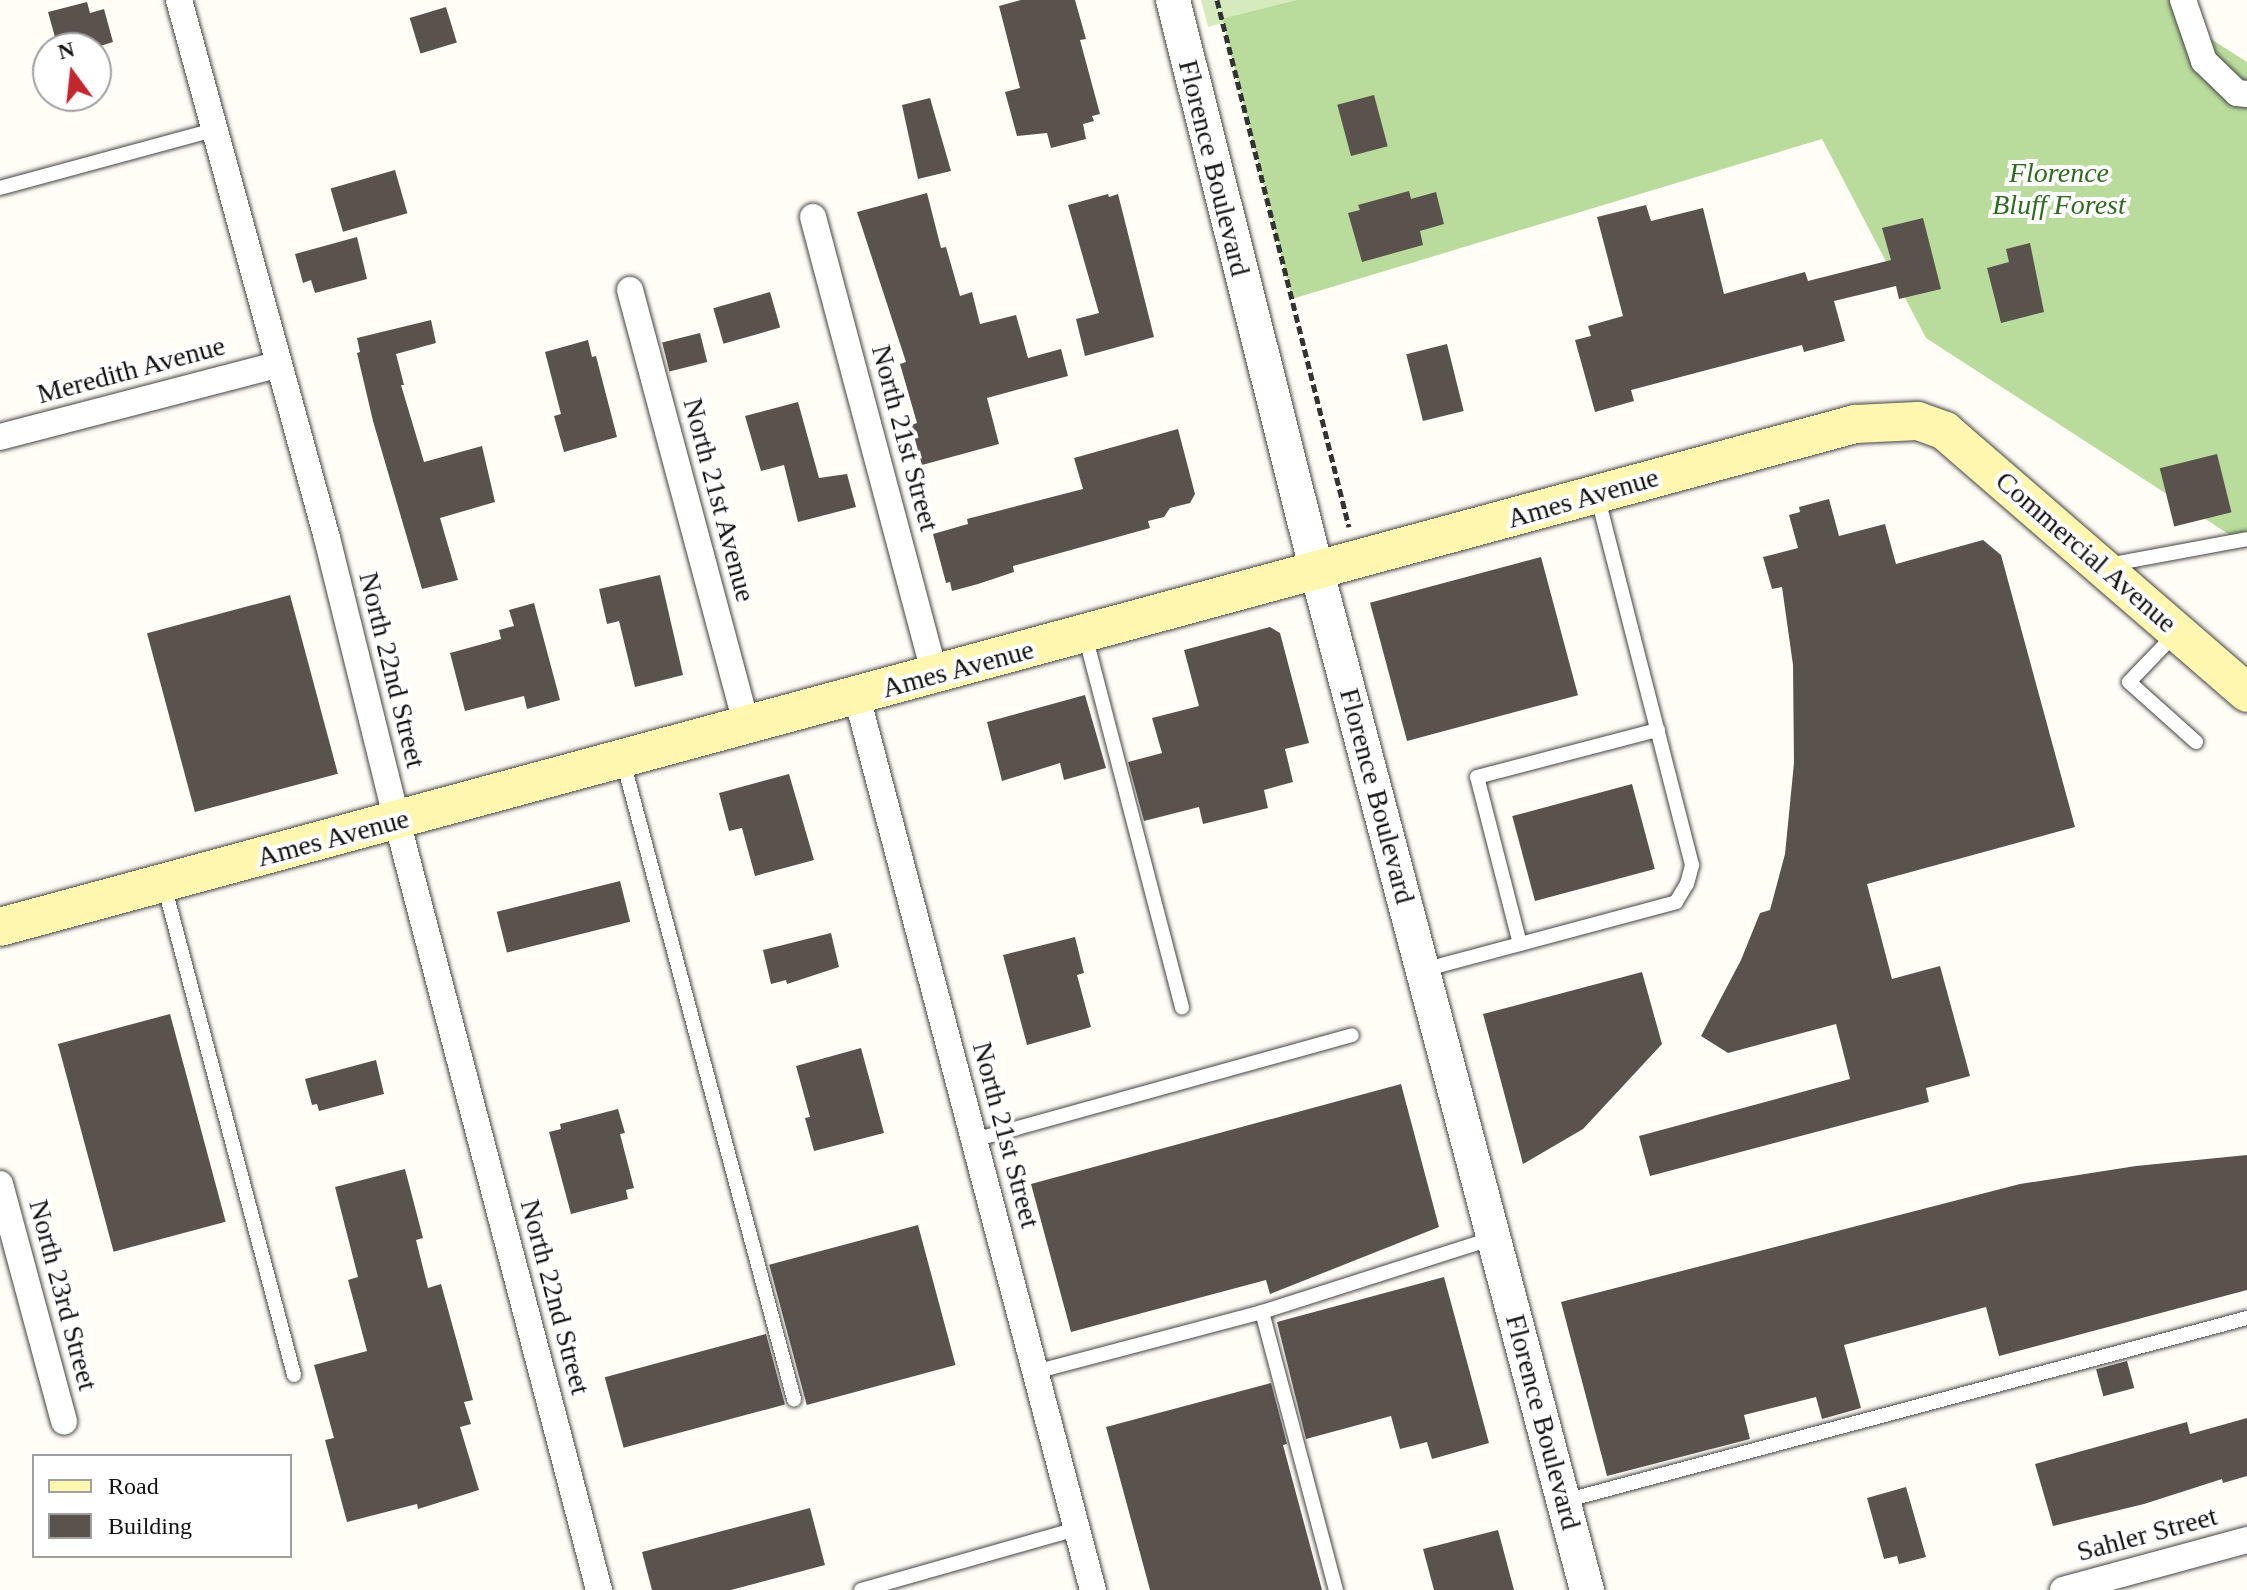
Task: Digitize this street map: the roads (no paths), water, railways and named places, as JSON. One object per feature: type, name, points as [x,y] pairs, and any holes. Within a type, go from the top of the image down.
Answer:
[{"type":"main road","name":"Ames Avenue","points":[[0,927],[623,761],[1830,430],[1866,423],[1918,421]]},
{"type":"main road","name":"Commercial Avenue","points":[[1918,421],[1945,431],[2247,693]]},
{"type":"street","name":"North 22nd Street","points":[[179,0],[327,538],[397,821],[599,1590]]},
{"type":"street","name":"Florence Boulevard","points":[[1173,0],[1317,572],[1587,1590]]},
{"type":"street","points":[[2183,0],[2204,61],[2237,93],[2247,94]]},
{"type":"street","name":"North 21st Street","points":[[813,217],[935,675]]},
{"type":"street","name":"North 21st Avenue","points":[[630,290],[747,727]]},
{"type":"street","name":"Meredith Avenue","points":[[0,437],[277,365]]},
{"type":"street","name":"North 21st Street","points":[[857,697],[1093,1590]]},
{"type":"street","name":"North 23rd Street","points":[[0,1184],[64,1422]]},
{"type":"street","name":"Sahler Street","points":[[2063,1590],[2247,1540]]},
{"type":"lane","points":[[0,188],[213,130]]},
{"type":"lane","points":[[1423,970],[1676,902],[1687,884],[1692,865],[1597,494]]},
{"type":"lane","points":[[2102,566],[2247,539]]},
{"type":"lane","points":[[2178,632],[2129,682],[2196,742]]},
{"type":"lane","points":[[1085,635],[1182,1008]]},
{"type":"lane","points":[[1520,944],[1477,777],[1658,730]]},
{"type":"lane","points":[[623,761],[794,1399]]},
{"type":"lane","points":[[164,882],[294,1375]]},
{"type":"lane","points":[[974,1140],[1352,1035]]},
{"type":"lane","points":[[1035,1372],[1262,1312],[1494,1238]]},
{"type":"lane","points":[[1262,1312],[1336,1590]]},
{"type":"lane","points":[[1564,1501],[2247,1318]]},
{"type":"lane","points":[[861,1590],[1077,1529]]},
{"type":"park label","name":"Florence Bluff Forest","points":[[2059,189]]}]
